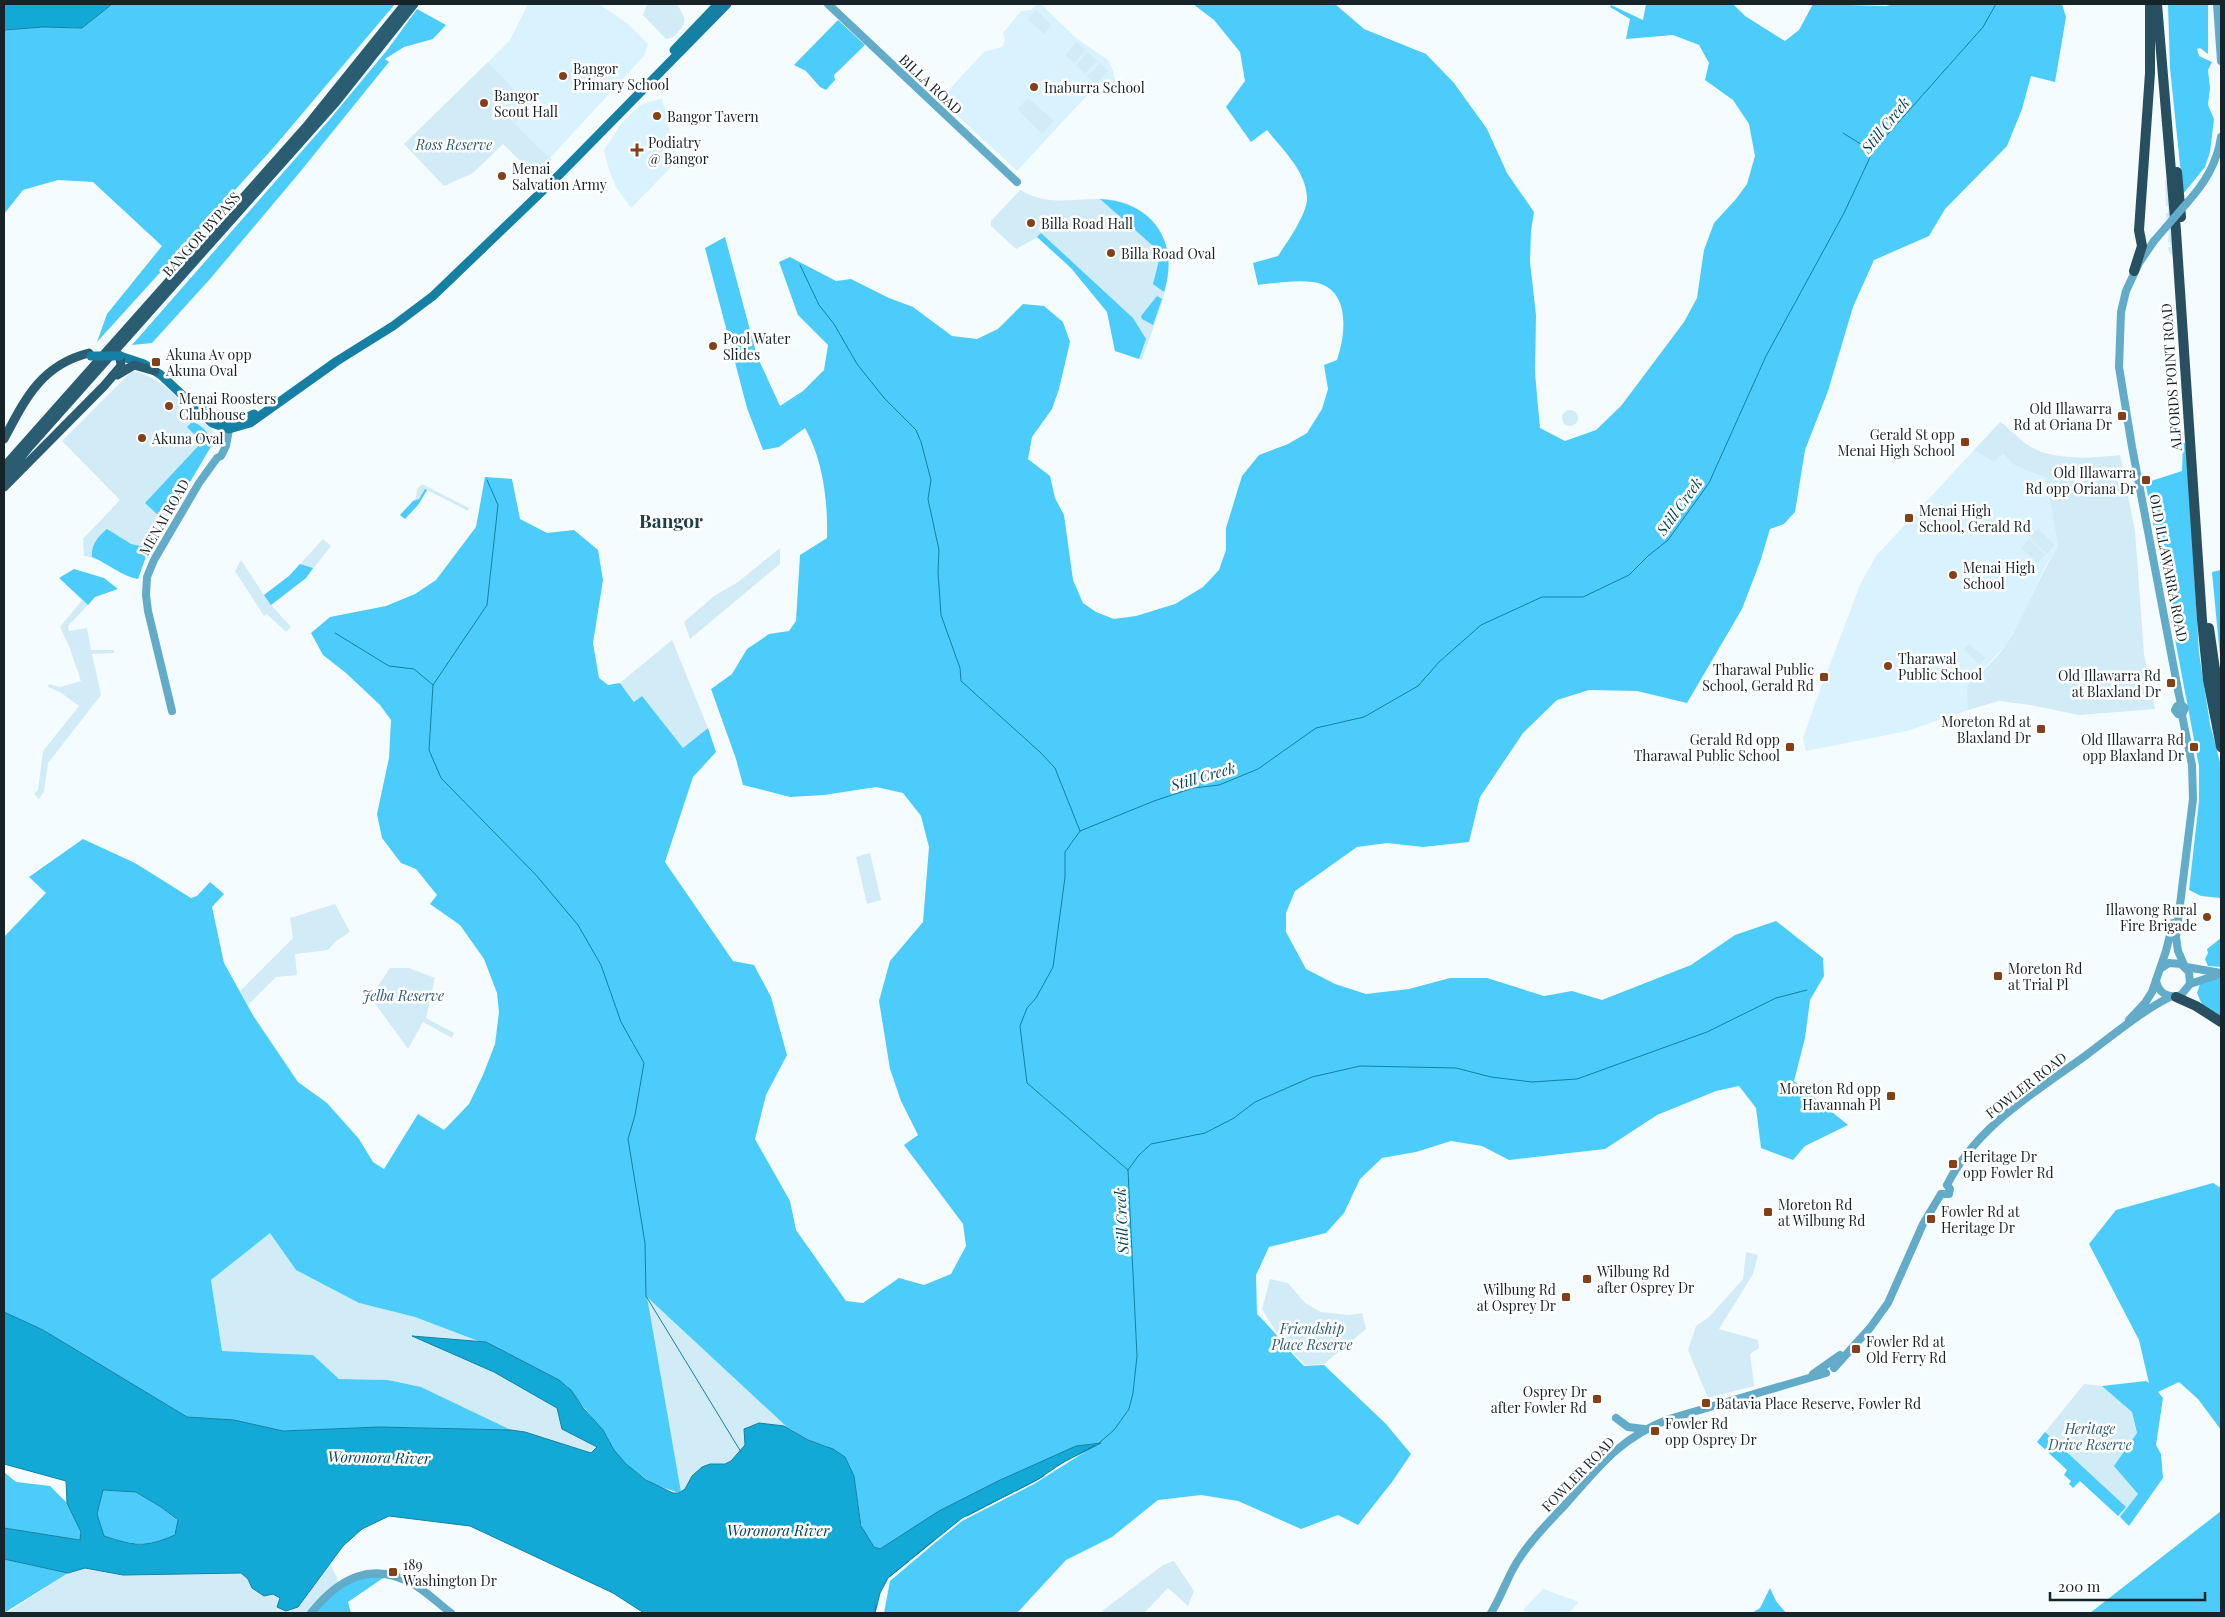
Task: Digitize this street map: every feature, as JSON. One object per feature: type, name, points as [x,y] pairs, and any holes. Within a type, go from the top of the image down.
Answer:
[{"type":"highway","points":[[2134,271],[2142,246],[2139,230],[2150,73],[2150,4]]},
{"type":"highway","name":"ALFORDS POINT ROAD","points":[[2158,4],[2176,231],[2202,620],[2208,680],[2221,747]]},
{"type":"highway","name":"ALFORDS POINT ROAD","points":[[2164,4],[2166,66],[2181,208],[2183,287],[2207,609],[2221,711]]},
{"type":"highway","points":[[2173,997],[2196,1006],[2221,1022]]},
{"type":"main road","name":"BANGOR BYPASS","points":[[4,478],[336,102],[402,14],[405,4]]},
{"type":"main road","name":"BANGOR BYPASS","points":[[4,467],[306,127],[402,14],[414,4]]},
{"type":"main road","points":[[120,355],[140,362],[155,371],[180,392],[205,418],[227,425],[250,423],[283,398],[415,311],[470,262],[629,101],[718,4]]},
{"type":"main road","points":[[671,56],[727,4]]},
{"type":"main road","points":[[4,439],[26,398],[37,383],[52,370],[82,353],[90,352],[143,359],[159,368],[209,413],[227,425]]},
{"type":"main road","points":[[4,487],[120,368],[120,355]]},
{"type":"main road","points":[[104,386],[132,366],[140,366],[155,371]]},
{"type":"street","name":"BILLA ROAD","points":[[828,4],[1017,182]]},
{"type":"street","points":[[2216,4],[2221,62]]},
{"type":"street","name":"OLD ILLAWARRA ROAD","points":[[2184,870],[2193,787],[2192,766],[2182,714],[2178,714],[2175,710],[2181,704],[2132,447],[2119,367],[2121,312],[2134,271],[2154,242],[2210,173],[2221,137]]},
{"type":"street","name":"MENAI ROAD","points":[[172,711],[148,612],[146,585],[154,560],[199,483],[224,451],[227,425]]},
{"type":"street","points":[[2184,870],[2184,884],[2176,937],[2177,946],[2191,978],[2185,992],[2173,997],[2160,991],[2156,980],[2171,934],[2179,885],[2184,870]]},
{"type":"street","points":[[2158,970],[2165,964],[2173,962],[2185,967],[2221,973]]},
{"type":"street","points":[[2190,984],[2205,977],[2221,973]]},
{"type":"street","name":"FOWLER ROAD","points":[[2110,1037],[2145,1003],[2156,980]]},
{"type":"street","name":"FOWLER ROAD","points":[[1834,1368],[1870,1328],[1888,1303],[1923,1224],[1941,1194],[1946,1195],[1950,1192],[1947,1185],[1964,1158],[2003,1116],[2110,1037],[2173,997]]},
{"type":"street","name":"FOWLER ROAD","points":[[1802,1380],[1852,1347]]},
{"type":"street","points":[[1831,1363],[1834,1368],[1831,1373],[1826,1373],[1823,1370],[1826,1364],[1831,1363]]},
{"type":"street","name":"FOWLER ROAD","points":[[1494,1611],[1514,1567],[1538,1534],[1608,1456],[1624,1443],[1648,1428],[1686,1414],[1826,1373]]},
{"type":"street","points":[[1616,1418],[1631,1428],[1648,1428]]},
{"type":"street","points":[[311,1613],[329,1592],[340,1584],[355,1577],[378,1574],[389,1574],[409,1582],[451,1613]]},
{"type":"shaded area","points":[[112,4],[395,4],[274,147],[97,342],[107,314],[162,246],[93,182],[58,180],[23,190],[4,214],[4,30],[43,27],[82,28]]},
{"type":"shaded area","name":"Bangor Primary School","points":[[528,4],[599,4],[628,24],[648,44],[644,56],[550,158],[498,107],[515,90],[488,62],[510,40]]},
{"type":"shaded area","name":"Inaburra School","points":[[1037,4],[1041,4],[1076,38],[1108,60],[1116,84],[1115,94],[1092,90],[1017,171],[944,103],[944,95],[984,52],[1002,47],[1005,41],[1003,33],[1021,11],[1031,10]]},
{"type":"shaded area","points":[[1193,4],[1335,4],[1364,29],[1426,54],[1454,83],[1487,129],[1507,173],[1534,212],[1530,262],[1536,315],[1535,373],[1540,428],[1565,441],[1596,430],[1621,406],[1684,322],[1697,298],[1704,250],[1714,223],[1747,184],[1755,156],[1749,124],[1733,100],[1705,80],[1709,63],[1699,45],[1673,35],[1626,39],[1630,19],[1610,7],[1611,5],[1643,20],[1646,4],[1733,4],[1745,16],[1785,41],[1799,30],[1813,4],[1886,6],[1895,4],[2062,4],[2066,17],[2055,82],[2031,76],[2022,109],[2007,146],[1945,209],[1929,236],[1874,260],[1853,307],[1828,391],[1805,450],[1795,512],[1784,524],[1770,529],[1742,609],[1687,703],[1637,691],[1589,690],[1557,700],[1523,733],[1480,797],[1469,842],[1423,847],[1387,843],[1357,847],[1295,891],[1286,913],[1286,932],[1306,969],[1335,984],[1366,994],[1409,989],[1450,978],[1487,978],[1544,996],[1572,991],[1602,1000],[1691,965],[1735,935],[1776,921],[1823,958],[1824,976],[1810,1000],[1805,1038],[1794,1081],[1848,1125],[1805,1146],[1793,1160],[1761,1148],[1756,1108],[1739,1086],[1716,1091],[1657,1115],[1605,1149],[1509,1160],[1482,1146],[1451,1141],[1416,1152],[1382,1158],[1360,1179],[1344,1213],[1326,1233],[1269,1247],[1256,1275],[1257,1314],[1304,1366],[1324,1365],[1386,1424],[1411,1454],[1392,1482],[1358,1525],[1338,1515],[1301,1529],[1238,1501],[1201,1495],[1158,1500],[1112,1537],[1066,1560],[1017,1613],[884,1613],[890,1581],[962,1521],[1034,1484],[1099,1443],[1076,1446],[880,1549],[874,1547],[862,1529],[854,1476],[845,1457],[826,1446],[808,1440],[787,1427],[647,1297],[681,1492],[679,1493],[653,1484],[629,1467],[617,1455],[606,1435],[566,1385],[486,1342],[478,1341],[415,1317],[359,1303],[296,1270],[270,1233],[211,1280],[222,1351],[313,1355],[339,1379],[388,1380],[421,1387],[511,1430],[379,1427],[283,1431],[234,1420],[187,1417],[43,1330],[4,1312],[4,937],[46,893],[29,877],[83,839],[135,863],[191,898],[197,896],[210,882],[224,894],[212,907],[224,963],[254,1017],[298,1082],[327,1103],[359,1139],[373,1162],[384,1169],[418,1114],[444,1130],[469,1104],[495,1044],[499,1012],[497,993],[484,959],[460,925],[430,904],[437,895],[416,869],[401,863],[382,838],[377,814],[389,758],[391,720],[380,705],[346,673],[323,655],[311,633],[330,617],[386,606],[415,594],[436,580],[476,527],[485,477],[512,479],[520,519],[547,533],[574,530],[598,550],[603,580],[593,643],[599,678],[608,685],[620,683],[634,702],[642,696],[683,748],[708,728],[716,752],[693,777],[665,862],[733,961],[754,965],[771,997],[787,1055],[766,1095],[755,1139],[790,1201],[796,1230],[846,1301],[863,1303],[899,1278],[924,1285],[951,1274],[966,1246],[963,1224],[904,1145],[918,1135],[901,1101],[890,1069],[879,1001],[890,961],[923,922],[929,847],[921,816],[903,793],[876,787],[824,795],[790,797],[743,785],[736,759],[711,689],[732,674],[747,649],[769,634],[789,631],[796,621],[800,555],[827,538],[827,524],[825,495],[820,467],[805,428],[779,447],[763,450],[747,408],[705,248],[725,237],[757,356],[780,406],[803,391],[824,370],[828,345],[798,315],[779,262],[790,257],[836,281],[851,279],[889,298],[913,307],[952,336],[977,339],[998,329],[1023,304],[1044,306],[1063,322],[1070,342],[1059,389],[1052,409],[1032,437],[1028,459],[1050,476],[1055,498],[1064,515],[1073,580],[1083,603],[1096,612],[1114,619],[1136,616],[1175,604],[1203,587],[1219,570],[1226,550],[1226,528],[1242,476],[1259,455],[1288,444],[1307,433],[1322,409],[1328,389],[1324,365],[1337,360],[1343,325],[1343,313],[1340,302],[1334,293],[1325,286],[1313,282],[1299,281],[1258,285],[1253,263],[1278,256],[1304,211],[1307,197],[1306,187],[1298,169],[1267,130],[1251,142],[1226,107],[1245,81],[1240,52],[1214,20]]},
{"type":"shaded area","points":[[2168,4],[2208,4],[2208,54],[2200,48],[2197,49],[2199,56],[2212,62],[2208,70],[2210,88],[2208,105],[2214,119],[2210,152],[2205,167],[2183,194],[2170,68]]},
{"type":"shaded area","points":[[417,9],[446,25],[433,39],[404,47],[385,59],[389,62],[210,279],[152,343],[132,345],[330,119],[388,49]]},
{"type":"shaded area","points":[[838,20],[865,45],[834,75],[835,80],[826,90],[820,87],[806,71],[794,65]]},
{"type":"shaded area","points":[[662,98],[677,161],[631,208],[616,187],[604,150],[622,123],[640,105]]},
{"type":"shaded area","points":[[1100,199],[1119,202],[1135,208],[1148,217],[1158,228],[1165,241],[1168,257],[1168,274],[1164,292],[1153,284],[1161,253]]},
{"type":"shaded area","points":[[1041,233],[1133,318],[1146,339],[1139,359],[1115,351],[1107,312],[1071,268],[1037,237]]},
{"type":"shaded area","points":[[1157,296],[1162,299],[1153,325],[1142,319],[1141,316]]},
{"type":"shaded area","points":[[192,422],[205,430],[212,441],[212,445],[172,512],[157,514],[145,503],[202,442],[187,427]]},
{"type":"shaded area","points":[[2183,443],[2185,443],[2187,453],[2199,653],[2210,724],[2221,766],[2221,898],[2201,896],[2189,890],[2199,801],[2199,766],[2146,486],[2148,482],[2182,471]]},
{"type":"shaded area","name":"Menai High School","points":[[1974,450],[1994,462],[2003,454],[2014,465],[2046,478],[2058,546],[2046,565],[2022,617],[2005,646],[1968,686],[1968,710],[1907,731],[1806,751],[1803,738],[1816,701],[1860,585],[1876,556]]},
{"type":"shaded area","points":[[425,489],[427,490],[418,505],[405,519],[400,515],[413,501],[419,499]]},
{"type":"shaded area","points":[[107,529],[131,544],[149,548],[138,579],[126,575],[92,557],[96,541]]},
{"type":"shaded area","points":[[300,564],[313,568],[306,578],[271,605],[264,595],[289,576]]},
{"type":"shaded area","points":[[74,569],[104,578],[118,589],[95,597],[88,605],[59,578]]},
{"type":"shaded area","points":[[2221,570],[2221,667],[2212,572]]},
{"type":"shaded area","points":[[2221,938],[2221,967],[2208,966],[2205,959],[2208,953],[2207,949]]},
{"type":"shaded area","points":[[2221,978],[2221,1018],[2203,1007],[2197,993],[2200,984],[2211,979]]},
{"type":"shaded area","points":[[2213,1183],[2221,1188],[2221,1430],[2198,1399],[2179,1382],[2158,1392],[2163,1398],[2156,1445],[2161,1454],[2163,1478],[2129,1526],[2120,1517],[2138,1494],[2114,1466],[2137,1433],[2132,1412],[2102,1386],[2146,1381],[2149,1383],[2139,1340],[2089,1244],[2116,1210]]},
{"type":"shaded area","points":[[2045,1432],[2126,1507],[2118,1516],[2080,1481],[2073,1488],[2069,1484],[2071,1481],[2064,1475],[2067,1470],[2037,1442]]},
{"type":"shaded area","points":[[4,1472],[16,1482],[50,1486],[67,1503],[81,1532],[81,1540],[4,1528]]},
{"type":"shaded area","points":[[103,1490],[136,1492],[161,1507],[178,1521],[175,1535],[155,1542],[140,1544],[124,1542],[104,1536],[97,1514]]},
{"type":"shaded area","points":[[2221,1511],[2221,1613],[2090,1613]]},
{"type":"shaded area","points":[[4,1559],[68,1573],[4,1613]]},
{"type":"shaded area","points":[[389,1574],[348,1602],[351,1613],[311,1613],[320,1602],[355,1577]]},
{"type":"shaded area","points":[[1544,1588],[1579,1602],[1569,1613],[1527,1613],[1523,1610]]},
{"type":"shaded area","points":[[1770,1588],[1776,1601],[1786,1613],[1752,1613],[1760,1608]]},
{"type":"green space","points":[[647,4],[677,4],[684,16],[684,22],[677,33],[671,38],[666,39],[643,15]]},
{"type":"green space","points":[[1036,10],[1051,25],[1044,34],[1028,19]]},
{"type":"green space","points":[[1077,42],[1086,50],[1074,63],[1065,55]]},
{"type":"green space","points":[[1088,52],[1097,61],[1085,74],[1076,65]]},
{"type":"green space","name":"Ross Reserve","points":[[488,62],[515,90],[499,108],[552,160],[535,176],[503,144],[473,173],[444,186],[404,144]]},
{"type":"green space","points":[[576,63],[584,71],[572,84],[564,76]]},
{"type":"green space","points":[[1100,63],[1108,71],[1096,84],[1087,76]]},
{"type":"green space","points":[[1028,98],[1054,121],[1042,134],[1017,109]]},
{"type":"green space","points":[[528,99],[533,104],[515,122],[510,117]]},
{"type":"green space","points":[[2165,179],[2168,185],[2174,256],[2169,252],[2168,247],[2171,247],[2170,242],[2168,242],[2169,231],[2167,231],[2166,213],[2168,213],[2168,206],[2166,206]]},
{"type":"green space","points":[[1020,190],[1051,200],[1116,200],[1140,210],[1151,219],[1162,234],[1167,251],[1166,288],[1142,360],[1115,351],[1107,312],[1071,268],[1038,237],[1016,249],[991,226],[991,221]]},
{"type":"green space","points":[[132,371],[144,374],[165,387],[212,429],[216,438],[172,512],[155,534],[138,579],[124,574],[92,557],[84,556],[83,539],[120,500],[62,441]]},
{"type":"green space","points":[[1567,410],[1573,410],[1578,415],[1576,424],[1567,426],[1562,421],[1562,415]]},
{"type":"green space","points":[[2000,422],[2031,447],[2051,455],[2098,457],[2120,455],[2135,531],[2144,654],[2155,709],[2079,715],[2031,705],[1999,701],[1968,710],[1967,686],[2005,646],[2058,546],[2046,478],[2014,465],[2003,454],[1994,462],[1974,450]]},
{"type":"green space","points":[[422,484],[469,508],[468,511],[427,490],[418,505],[405,519],[400,515],[416,498],[417,489]]},
{"type":"green space","points":[[2038,529],[2055,545],[2047,554],[2030,538]]},
{"type":"green space","points":[[323,539],[331,546],[306,578],[271,605],[291,627],[286,632],[267,614],[264,616],[235,571],[241,560],[264,595],[289,576]]},
{"type":"green space","points":[[2029,539],[2045,555],[2038,563],[2021,548]]},
{"type":"green space","points":[[780,548],[780,564],[690,639],[684,622],[714,596],[738,582]]},
{"type":"green space","points":[[82,600],[88,605],[68,626],[69,631],[87,628],[91,650],[114,650],[114,653],[92,654],[101,695],[48,763],[44,791],[39,799],[34,794],[38,790],[43,751],[79,706],[60,692],[48,687],[49,684],[60,687],[81,681],[69,646],[60,627]]},
{"type":"green space","points":[[672,640],[708,728],[683,748],[642,697],[635,702],[620,683]]},
{"type":"green space","points":[[1969,644],[1985,658],[1979,664],[1964,649]]},
{"type":"green space","points":[[870,853],[881,900],[867,904],[856,857]]},
{"type":"green space","points":[[335,904],[350,932],[336,941],[328,950],[295,954],[297,975],[276,977],[248,1005],[240,991],[293,938],[290,918]]},
{"type":"green space","name":"Jelba Reserve","points":[[390,968],[409,968],[435,978],[426,1018],[454,1033],[452,1038],[423,1022],[408,1049],[369,995],[378,986]]},
{"type":"green space","points":[[270,1232],[296,1270],[359,1303],[415,1317],[478,1341],[414,1336],[494,1372],[557,1408],[562,1429],[597,1447],[591,1453],[525,1432],[511,1430],[421,1387],[388,1380],[339,1379],[313,1355],[222,1351],[211,1280]]},
{"type":"green space","points":[[1746,1252],[1758,1255],[1753,1274],[1719,1329],[1758,1340],[1759,1348],[1750,1354],[1754,1386],[1708,1398],[1688,1350],[1696,1326],[1709,1317],[1743,1279]]},
{"type":"green space","name":"Friendship Place Reserve","points":[[1270,1279],[1288,1283],[1305,1303],[1321,1312],[1349,1315],[1362,1313],[1366,1329],[1324,1364],[1305,1365],[1282,1339],[1262,1309]]},
{"type":"green space","points":[[646,1296],[787,1427],[765,1423],[748,1426],[744,1432],[745,1445],[734,1460],[722,1464],[704,1466],[693,1475],[681,1492]]},
{"type":"green space","name":"Heritage Drive Reserve","points":[[2084,1384],[2102,1386],[2118,1397],[2132,1412],[2137,1434],[2115,1466],[2138,1494],[2120,1517],[2037,1442]]},
{"type":"green space","points":[[4,1559],[68,1573],[85,1568],[123,1575],[241,1573],[248,1579],[252,1588],[273,1594],[298,1607],[330,1564],[340,1584],[311,1613],[7,1613],[60,1578]]},
{"type":"green space","points":[[1174,1561],[1194,1591],[1188,1606],[1168,1588],[1144,1613],[1105,1613],[1102,1611],[1163,1565]]},
{"type":"water","points":[[4,4],[112,4],[82,28],[43,27],[4,30]]},
{"type":"water","name":"Woronora River","points":[[4,1312],[43,1330],[187,1417],[234,1420],[283,1431],[379,1427],[511,1430],[525,1432],[591,1453],[597,1447],[562,1429],[557,1408],[494,1372],[412,1336],[486,1342],[559,1380],[571,1390],[584,1409],[603,1430],[614,1450],[626,1464],[646,1480],[673,1493],[679,1493],[685,1489],[692,1476],[702,1467],[710,1464],[725,1464],[731,1461],[745,1445],[744,1429],[759,1423],[784,1426],[808,1440],[833,1449],[845,1457],[854,1476],[861,1526],[874,1547],[880,1549],[939,1511],[998,1481],[1076,1446],[1101,1443],[1062,1463],[1037,1480],[962,1518],[888,1578],[880,1593],[875,1613],[644,1613],[613,1593],[470,1526],[389,1516],[362,1529],[343,1546],[298,1607],[286,1611],[277,1607],[280,1598],[273,1594],[264,1596],[252,1588],[248,1579],[241,1573],[123,1575],[85,1568],[68,1573],[4,1559],[4,1528],[80,1540],[81,1532],[67,1503],[66,1481],[4,1464]],"holes":[[[103,1490],[136,1492],[178,1520],[175,1535],[147,1544],[132,1544],[104,1536],[97,1514]]]},
{"type":"waterway","name":"Still Creek","points":[[1099,1443],[1114,1430],[1129,1409],[1133,1393],[1137,1356],[1128,1170],[1027,1083],[1020,1026],[1027,1008],[1036,998],[1053,967],[1065,877],[1065,852],[1080,831],[1154,801],[1193,788],[1219,785],[1258,769],[1316,728],[1364,717],[1418,686],[1439,662],[1481,625],[1542,597],[1583,597],[1629,575],[1668,540],[1709,483],[1766,356],[1844,213],[1873,151],[1983,27],[1996,4]]},
{"type":"waterway","points":[[1843,133],[1872,151]]},
{"type":"waterway","points":[[800,265],[819,305],[834,324],[857,364],[885,399],[916,430],[921,442],[931,480],[928,499],[939,550],[938,572],[941,615],[960,668],[961,681],[1040,752],[1055,768],[1080,831]]},
{"type":"waterway","points":[[487,480],[498,505],[487,605],[433,685],[429,750],[441,778],[536,875],[578,925],[601,965],[621,1022],[644,1063],[635,1115],[628,1139],[645,1243],[646,1296],[741,1452]]},
{"type":"waterway","points":[[335,633],[389,666],[414,669],[433,685]]},
{"type":"waterway","points":[[1128,1170],[1139,1155],[1151,1144],[1205,1133],[1234,1118],[1255,1102],[1312,1077],[1360,1066],[1456,1068],[1491,1077],[1532,1082],[1577,1079],[1707,1032],[1776,998],[1807,990]]},
{"type":"waterway","name":"Still Creek","points":[[1079,1454],[1095,1445]]},
{"type":"waterway","name":"Still Creek","points":[[1057,1466],[1064,1462]]},
{"type":"waterway","name":"Still Creek","points":[[1016,1491],[1044,1476]]},
{"type":"waterway","name":"Still Creek","points":[[967,1516],[1013,1492]]},
{"type":"waterway","name":"Still Creek","points":[[912,1558],[934,1540]]},
{"type":"waterway","name":"Still Creek","points":[[889,1577],[909,1561]]},
{"type":"waterway","name":"Still Creek","points":[[875,1613],[876,1605]]},
{"type":"place","name":"Bangor Primary School","points":[[563,76]]},
{"type":"place","name":"Inaburra School","points":[[1034,87]]},
{"type":"place","name":"Bangor Scout Hall","points":[[484,103]]},
{"type":"place","name":"Bangor Tavern","points":[[657,116]]},
{"type":"place","name":"Podiatry @ Bangor","points":[[637,150]]},
{"type":"place","name":"Menai Salvation Army","points":[[502,176]]},
{"type":"place","name":"Billa Road Hall","points":[[1031,223]]},
{"type":"place","name":"Billa Road Oval","points":[[1111,253]]},
{"type":"place","name":"Pool Water Slides","points":[[713,346]]},
{"type":"place","name":"Akuna Av opp Akuna Oval","points":[[156,362]]},
{"type":"place","name":"Menai Roosters Clubhouse","points":[[169,406]]},
{"type":"place","name":"Old Illawarra Rd at Oriana Dr","points":[[2122,416]]},
{"type":"place","name":"Akuna Oval","points":[[142,438]]},
{"type":"place","name":"Gerald St opp Menai High School","points":[[1965,442]]},
{"type":"place","name":"Old Illawarra Rd opp Oriana Dr","points":[[2146,480]]},
{"type":"place","name":"Menai High School, Gerald Rd","points":[[1909,518]]},
{"type":"place","name":"Menai High School","points":[[1953,575]]},
{"type":"place","name":"Tharawal Public School","points":[[1888,666]]},
{"type":"place","name":"Tharawal Public School, Gerald Rd","points":[[1824,677]]},
{"type":"place","name":"Old Illawarra Rd at Blaxland Dr","points":[[2171,683]]},
{"type":"place","name":"Moreton Rd at Blaxland Dr","points":[[2041,729]]},
{"type":"place","name":"Gerald Rd opp Tharawal Public School","points":[[1790,747]]},
{"type":"place","name":"Old Illawarra Rd opp Blaxland Dr","points":[[2194,747]]},
{"type":"place","name":"Illawong Rural Fire Brigade","points":[[2207,917]]},
{"type":"place","name":"Moreton Rd at Trial Pl","points":[[1998,976]]},
{"type":"place","name":"Moreton Rd opp Havannah Pl","points":[[1891,1096]]},
{"type":"place","name":"Heritage Dr opp Fowler Rd","points":[[1953,1164]]},
{"type":"place","name":"Moreton Rd at Wilbung Rd","points":[[1768,1212]]},
{"type":"place","name":"Fowler Rd at Heritage Dr","points":[[1931,1219]]},
{"type":"place","name":"Wilbung Rd after Osprey Dr","points":[[1587,1279]]},
{"type":"place","name":"Wilbung Rd at Osprey Dr","points":[[1566,1297]]},
{"type":"place","name":"Fowler Rd at Old Ferry Rd","points":[[1856,1349]]},
{"type":"place","name":"Osprey Dr after Fowler Rd","points":[[1597,1399]]},
{"type":"place","name":"Batavia Place Reserve, Fowler Rd","points":[[1706,1403]]},
{"type":"place","name":"Fowler Rd opp Osprey Dr","points":[[1655,1431]]},
{"type":"place","name":"189 Washington Dr","points":[[393,1572]]},
{"type":"district","name":"Bangor","points":[[671,520]]}]
